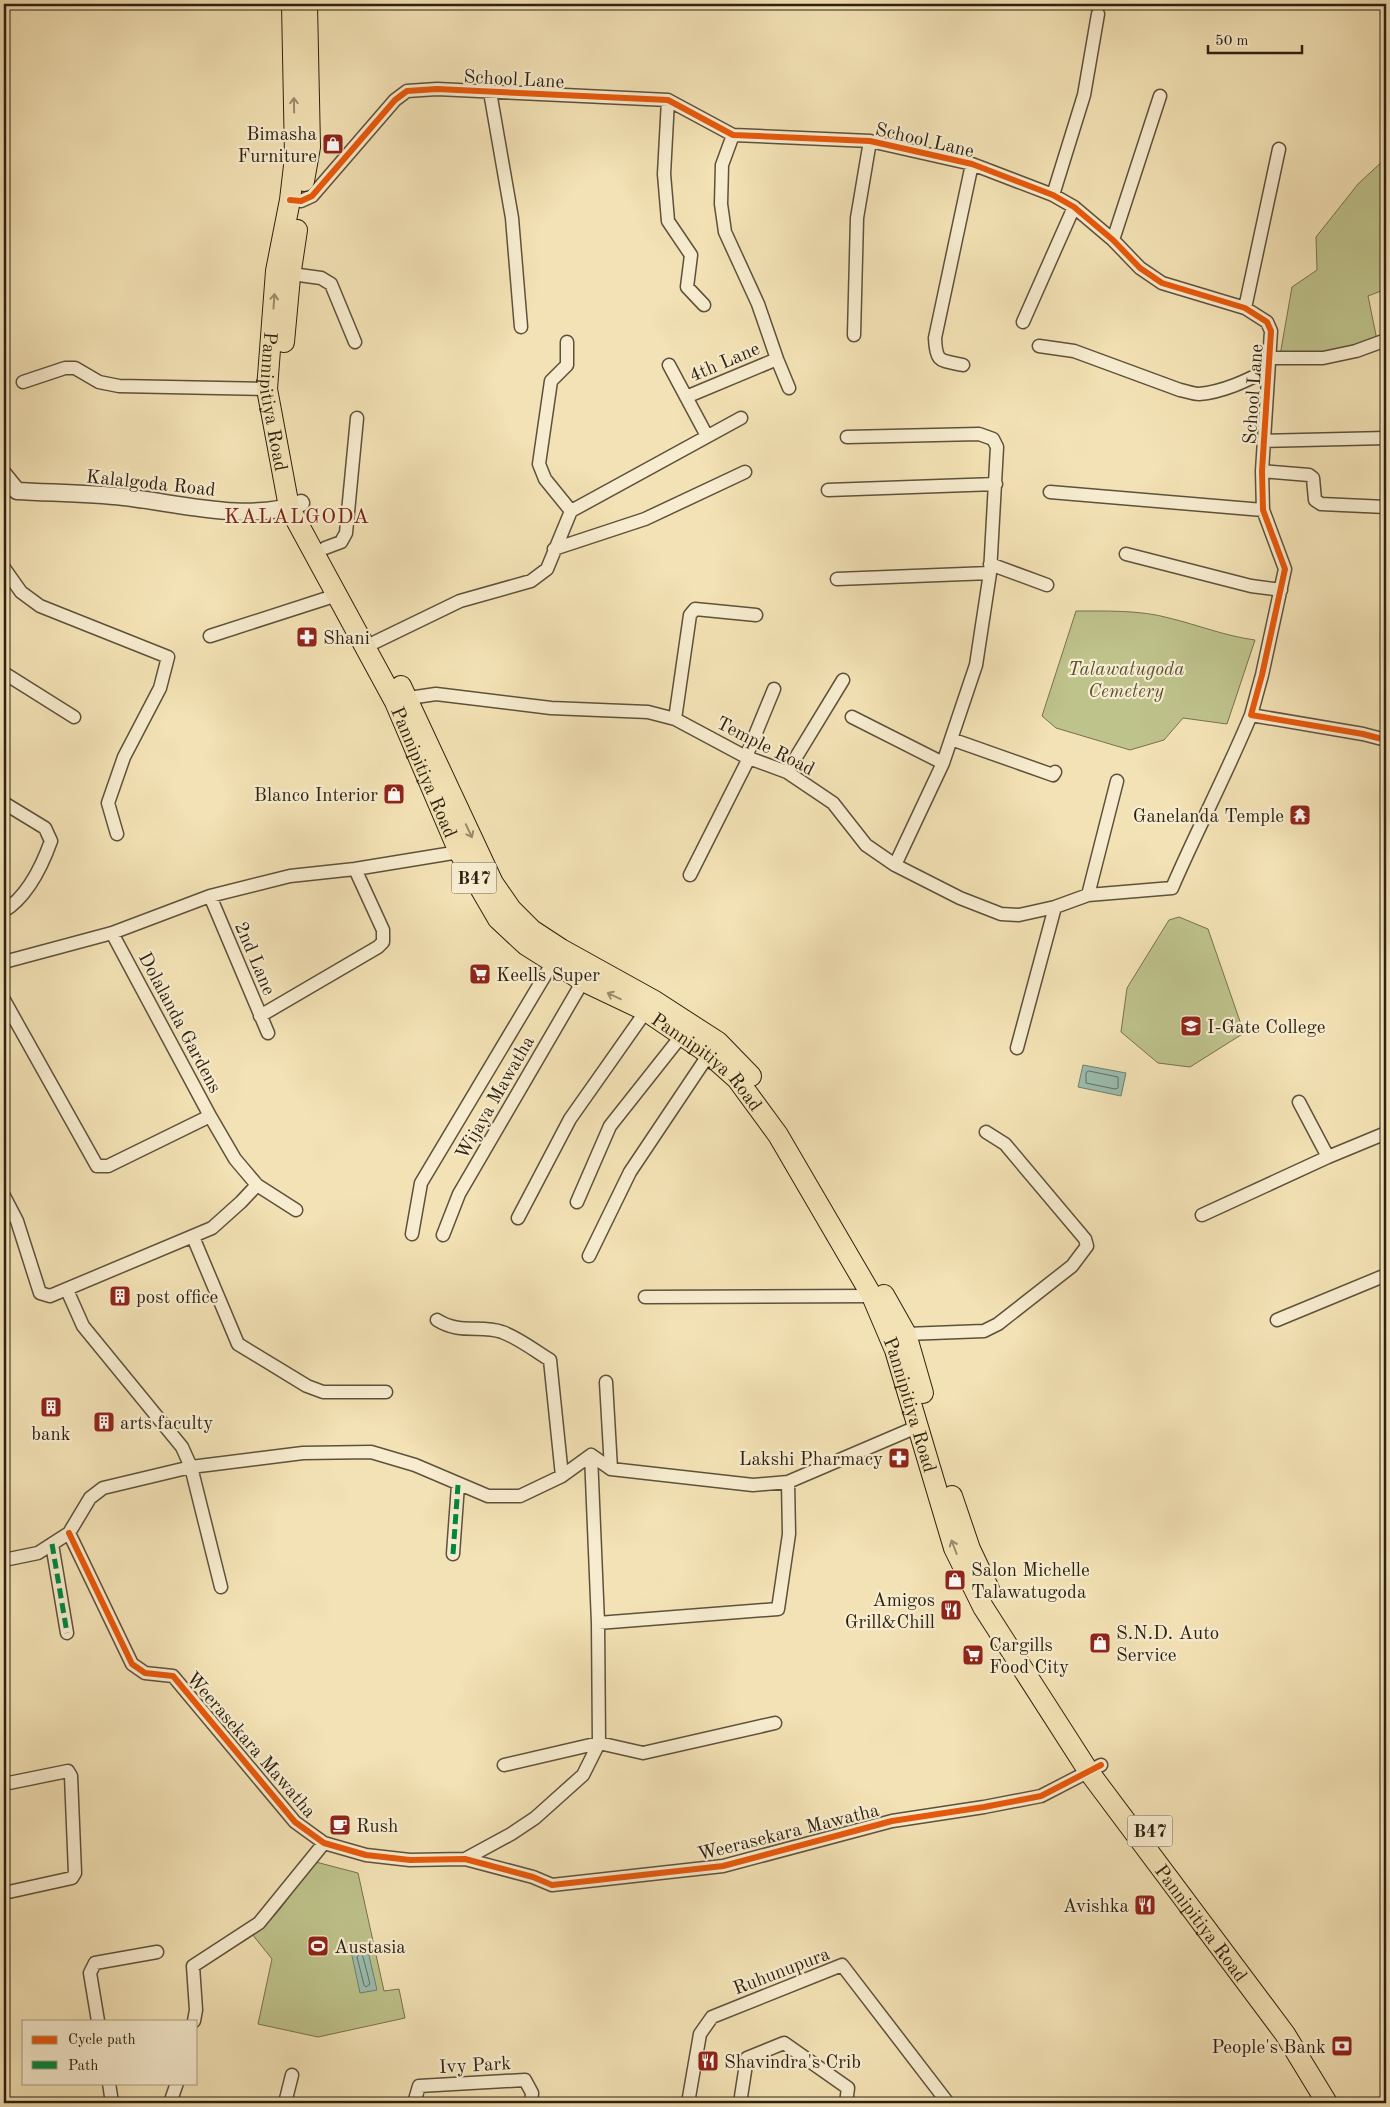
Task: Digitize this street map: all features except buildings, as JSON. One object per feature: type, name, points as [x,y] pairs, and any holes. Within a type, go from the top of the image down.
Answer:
[{"type":"main road","name":"Pannipitiya Road","points":[[292,4],[296,200],[280,389],[295,505],[325,548],[370,644],[401,700],[493,883],[511,908],[532,930],[560,949],[653,1000],[718,1042],[747,1070],[789,1128],[906,1334],[950,1490],[970,1549],[994,1600],[1095,1768],[1296,2027],[1343,2103]]},
{"type":"main road","name":"Pannipitiya Road","points":[[307,4],[310,147],[276,271],[267,390],[295,505],[337,595],[370,644]]},
{"type":"main road","name":"Pannipitiya Road","points":[[401,700],[459,852],[498,919],[526,945],[583,981],[646,1011],[709,1054],[737,1079],[778,1135],[872,1296],[895,1350],[954,1548],[983,1606],[1095,1768],[1285,2034],[1327,2103]]},
{"type":"street","points":[[1053,195],[1084,94],[1098,14]]},
{"type":"street","name":"School Lane","points":[[296,200],[312,196],[395,100],[407,92],[437,88],[668,100],[733,135],[870,141],[972,164],[1053,195],[1074,207],[1113,240],[1140,268],[1162,283],[1245,308],[1267,322],[1271,332],[1262,470],[1263,510],[1285,569],[1251,715],[1172,888]]},
{"type":"street","points":[[490,92],[512,218],[521,327]]},
{"type":"street","points":[[1113,240],[1160,96]]},
{"type":"street","points":[[668,100],[664,174],[668,221],[691,255],[687,287],[704,305]]},
{"type":"street","points":[[733,135],[722,165],[721,204],[725,232],[758,304],[789,388]]},
{"type":"street","points":[[854,335],[857,218],[870,141]]},
{"type":"street","points":[[1245,308],[1279,149]]},
{"type":"street","points":[[963,365],[940,360],[936,355],[936,338],[972,164]]},
{"type":"street","points":[[1023,322],[1074,207]]},
{"type":"street","points":[[290,277],[299,275],[321,278],[331,284],[355,342]]},
{"type":"street","points":[[1039,346],[1074,351],[1180,390],[1198,394],[1224,388],[1268,364],[1324,358],[1386,340]]},
{"type":"street","points":[[567,342],[567,365],[551,381],[539,464],[545,479],[571,511]]},
{"type":"street","name":"4th Lane","points":[[686,397],[777,359]]},
{"type":"street","points":[[669,365],[706,436]]},
{"type":"street","points":[[23,382],[65,368],[75,368],[99,382],[119,386],[267,390]]},
{"type":"street","points":[[325,548],[341,542],[346,533],[356,418]]},
{"type":"street","points":[[370,644],[460,601],[531,581],[547,569],[571,511],[741,418]]},
{"type":"street","points":[[847,436],[979,434],[993,439],[997,447],[990,568],[976,665],[944,763],[895,866]]},
{"type":"street","points":[[1264,441],[1386,438]]},
{"type":"street","points":[[1262,470],[1309,475],[1313,478],[1315,500],[1318,503],[1386,507]]},
{"type":"street","points":[[554,550],[645,519],[745,472]]},
{"type":"street","name":"Kalalgoda Road","points":[[4,475],[17,490],[122,497],[239,512],[295,505]]},
{"type":"street","points":[[828,490],[996,484]]},
{"type":"street","points":[[1050,492],[1263,510]]},
{"type":"street","points":[[1126,554],[1251,586],[1280,590]]},
{"type":"street","points":[[4,568],[21,592],[40,606],[168,657],[160,688],[124,758],[108,803],[117,834]]},
{"type":"street","points":[[837,579],[990,568],[1047,585]]},
{"type":"street","points":[[210,636],[337,595]]},
{"type":"street","points":[[675,719],[690,615],[695,609],[756,614]]},
{"type":"street","points":[[4,673],[74,717]]},
{"type":"street","points":[[787,772],[843,680]]},
{"type":"street","points":[[690,875],[748,758],[774,689]]},
{"type":"street","name":"Temple Road","points":[[401,700],[436,694],[551,708],[648,712],[675,719],[748,758],[787,772],[833,803],[866,845],[895,866],[960,898],[1001,914],[1019,915],[1055,907],[1088,894],[1172,888]]},
{"type":"street","points":[[1251,715],[1363,734],[1386,740]]},
{"type":"street","points":[[852,717],[944,763]]},
{"type":"street","points":[[951,739],[1053,775],[1055,772]]},
{"type":"street","points":[[1088,894],[1117,781]]},
{"type":"street","points":[[4,803],[46,828],[51,841],[42,866],[18,899],[4,911]]},
{"type":"street","points":[[4,962],[112,933],[210,896],[290,876],[355,870],[459,852]]},
{"type":"street","points":[[260,1016],[378,947],[383,942],[383,930],[355,870]]},
{"type":"street","name":"2nd Lane","points":[[210,896],[268,1033]]},
{"type":"street","points":[[1017,1048],[1055,907]]},
{"type":"street","name":"Dolalanda Gardens","points":[[4,1000],[97,1166],[108,1166],[210,1116],[112,933]]},
{"type":"street","points":[[412,1234],[421,1183],[553,962]]},
{"type":"street","name":"Wijaya Mawatha","points":[[444,1235],[459,1194],[583,981]]},
{"type":"street","points":[[518,1218],[570,1119],[646,1011]]},
{"type":"street","points":[[577,1202],[610,1126],[682,1035]]},
{"type":"street","points":[[589,1256],[630,1172],[709,1054]]},
{"type":"street","points":[[1299,1102],[1328,1158]]},
{"type":"street","points":[[210,1116],[235,1159],[257,1185],[296,1210]]},
{"type":"street","points":[[906,1334],[984,1331],[998,1324],[1072,1266],[1087,1246],[1085,1239],[1006,1144],[986,1132]]},
{"type":"street","points":[[1202,1215],[1386,1133]]},
{"type":"street","points":[[4,1196],[17,1221],[40,1293],[50,1296],[212,1228],[257,1185]]},
{"type":"street","points":[[193,1237],[238,1344],[307,1386],[323,1392],[386,1392]]},
{"type":"street","points":[[1278,1320],[1386,1275]]},
{"type":"street","points":[[67,1290],[83,1326],[182,1447],[191,1467],[221,1587]]},
{"type":"street","points":[[646,1297],[872,1296]]},
{"type":"street","points":[[437,1320],[445,1325],[456,1328],[501,1331],[550,1360],[562,1476]]},
{"type":"street","points":[[606,1382],[611,1469]]},
{"type":"street","points":[[591,1455],[611,1469],[753,1486],[788,1482],[919,1426]]},
{"type":"street","points":[[4,1560],[38,1553],[69,1533],[90,1498],[104,1488],[191,1467],[303,1453],[371,1452],[415,1465],[458,1485],[488,1496],[520,1496],[562,1476],[591,1455]]},
{"type":"street","points":[[465,1859],[511,1834],[535,1818],[583,1775],[599,1743],[598,1623],[591,1455]]},
{"type":"street","points":[[598,1623],[778,1609],[789,1534],[788,1482]]},
{"type":"street","points":[[453,1554],[458,1485]]},
{"type":"street","name":"Weerasekara Mawatha","points":[[69,1533],[132,1664],[145,1673],[173,1676],[295,1822],[324,1842],[366,1855],[410,1860],[465,1859],[533,1877],[552,1885],[723,1866],[892,1821],[1041,1796],[1095,1768]]},
{"type":"street","points":[[52,1544],[67,1633]]},
{"type":"street","points":[[504,1765],[599,1743],[643,1753],[775,1723]]},
{"type":"street","points":[[4,1784],[68,1771],[71,1776],[75,1873],[72,1878],[4,1893]]},
{"type":"street","points":[[194,2020],[196,2010],[193,1966],[259,1923],[324,1842]]},
{"type":"street","points":[[98,2020],[90,1973],[95,1963],[157,1952]]},
{"type":"street","name":"Ruhunupura","points":[[688,2103],[700,2034],[712,2017],[842,1965],[948,2103]]},
{"type":"street","points":[[740,2103],[747,2058],[784,2043],[848,2088],[846,2103]]},
{"type":"street","points":[[285,2103],[292,2074]]},
{"type":"street","name":"Ivy Park","points":[[414,2103],[419,2086],[526,2080],[532,2093],[531,2103]]},
{"type":"street","points":[[109,2084],[112,2103]]},
{"type":"street","points":[[170,2103],[177,2084]]},
{"type":"green space","points":[[1386,158],[1386,289],[1368,296],[1378,345],[1316,362],[1291,363],[1279,361],[1292,287],[1317,270],[1316,237],[1358,184]]},
{"type":"green space","name":"Talawatugoda Cemetery","points":[[1076,611],[1158,615],[1233,636],[1255,640],[1227,724],[1183,718],[1164,740],[1130,750],[1056,728],[1042,716]]},
{"type":"green space","points":[[1179,917],[1208,929],[1244,1033],[1190,1067],[1158,1063],[1121,1032],[1127,988],[1169,920]]},
{"type":"green space","name":"Austasia","points":[[312,1861],[358,1873],[384,1991],[399,1989],[405,2018],[318,2037],[258,2024],[272,1959],[252,1934],[270,1921],[278,1912]]},
{"type":"water","points":[[1083,1065],[1126,1073],[1121,1096],[1078,1087]]},
{"type":"water","points":[[367,1947],[377,1990],[360,1993],[351,1951]]},
{"type":"marked path","points":[[453,1554],[458,1485]]},
{"type":"marked path","points":[[52,1544],[67,1633]]},
{"type":"cycle path","points":[[290,200],[301,201],[312,196],[395,100],[407,91],[437,89],[668,100],[733,135],[870,141],[972,164],[1053,195],[1074,207],[1113,240],[1140,268],[1162,283],[1245,308],[1267,322],[1271,331],[1262,471],[1263,510],[1285,569],[1262,675],[1251,715],[1363,734],[1386,740]]},
{"type":"cycle path","points":[[69,1533],[132,1664],[145,1673],[173,1676],[295,1822],[324,1843],[366,1855],[410,1860],[465,1859],[533,1877],[552,1885],[723,1866],[892,1821],[1041,1796],[1101,1765]]},
{"type":"place","name":"Bimasha Furniture","points":[[333,144]]},
{"type":"place","name":"Shani","points":[[307,637]]},
{"type":"place","name":"Blanco Interior","points":[[394,794]]},
{"type":"place","name":"Ganelanda Temple","points":[[1300,815]]},
{"type":"place","name":"Keells Super","points":[[480,974]]},
{"type":"place","name":"I-Gate College","points":[[1191,1026]]},
{"type":"place","name":"post office","points":[[120,1296]]},
{"type":"place","name":"bank","points":[[51,1407]]},
{"type":"place","name":"arts faculty","points":[[104,1422]]},
{"type":"place","name":"Lakshi Pharmacy","points":[[899,1458]]},
{"type":"place","name":"Salon Michelle Talawatugoda","points":[[955,1580]]},
{"type":"place","name":"Amigos Grill&Chill","points":[[951,1610]]},
{"type":"place","name":"S.N.D. Auto Service","points":[[1100,1643]]},
{"type":"place","name":"Cargills Food City","points":[[973,1655]]},
{"type":"place","name":"Rush","points":[[340,1825]]},
{"type":"place","name":"Avishka","points":[[1145,1905]]},
{"type":"place","name":"Austasia","points":[[318,1946]]},
{"type":"place","name":"People's Bank","points":[[1342,2046]]},
{"type":"place","name":"Shavindra's Crib","points":[[708,2061]]},
{"type":"district","name":"KALALGODA","points":[[297,516]]}]
